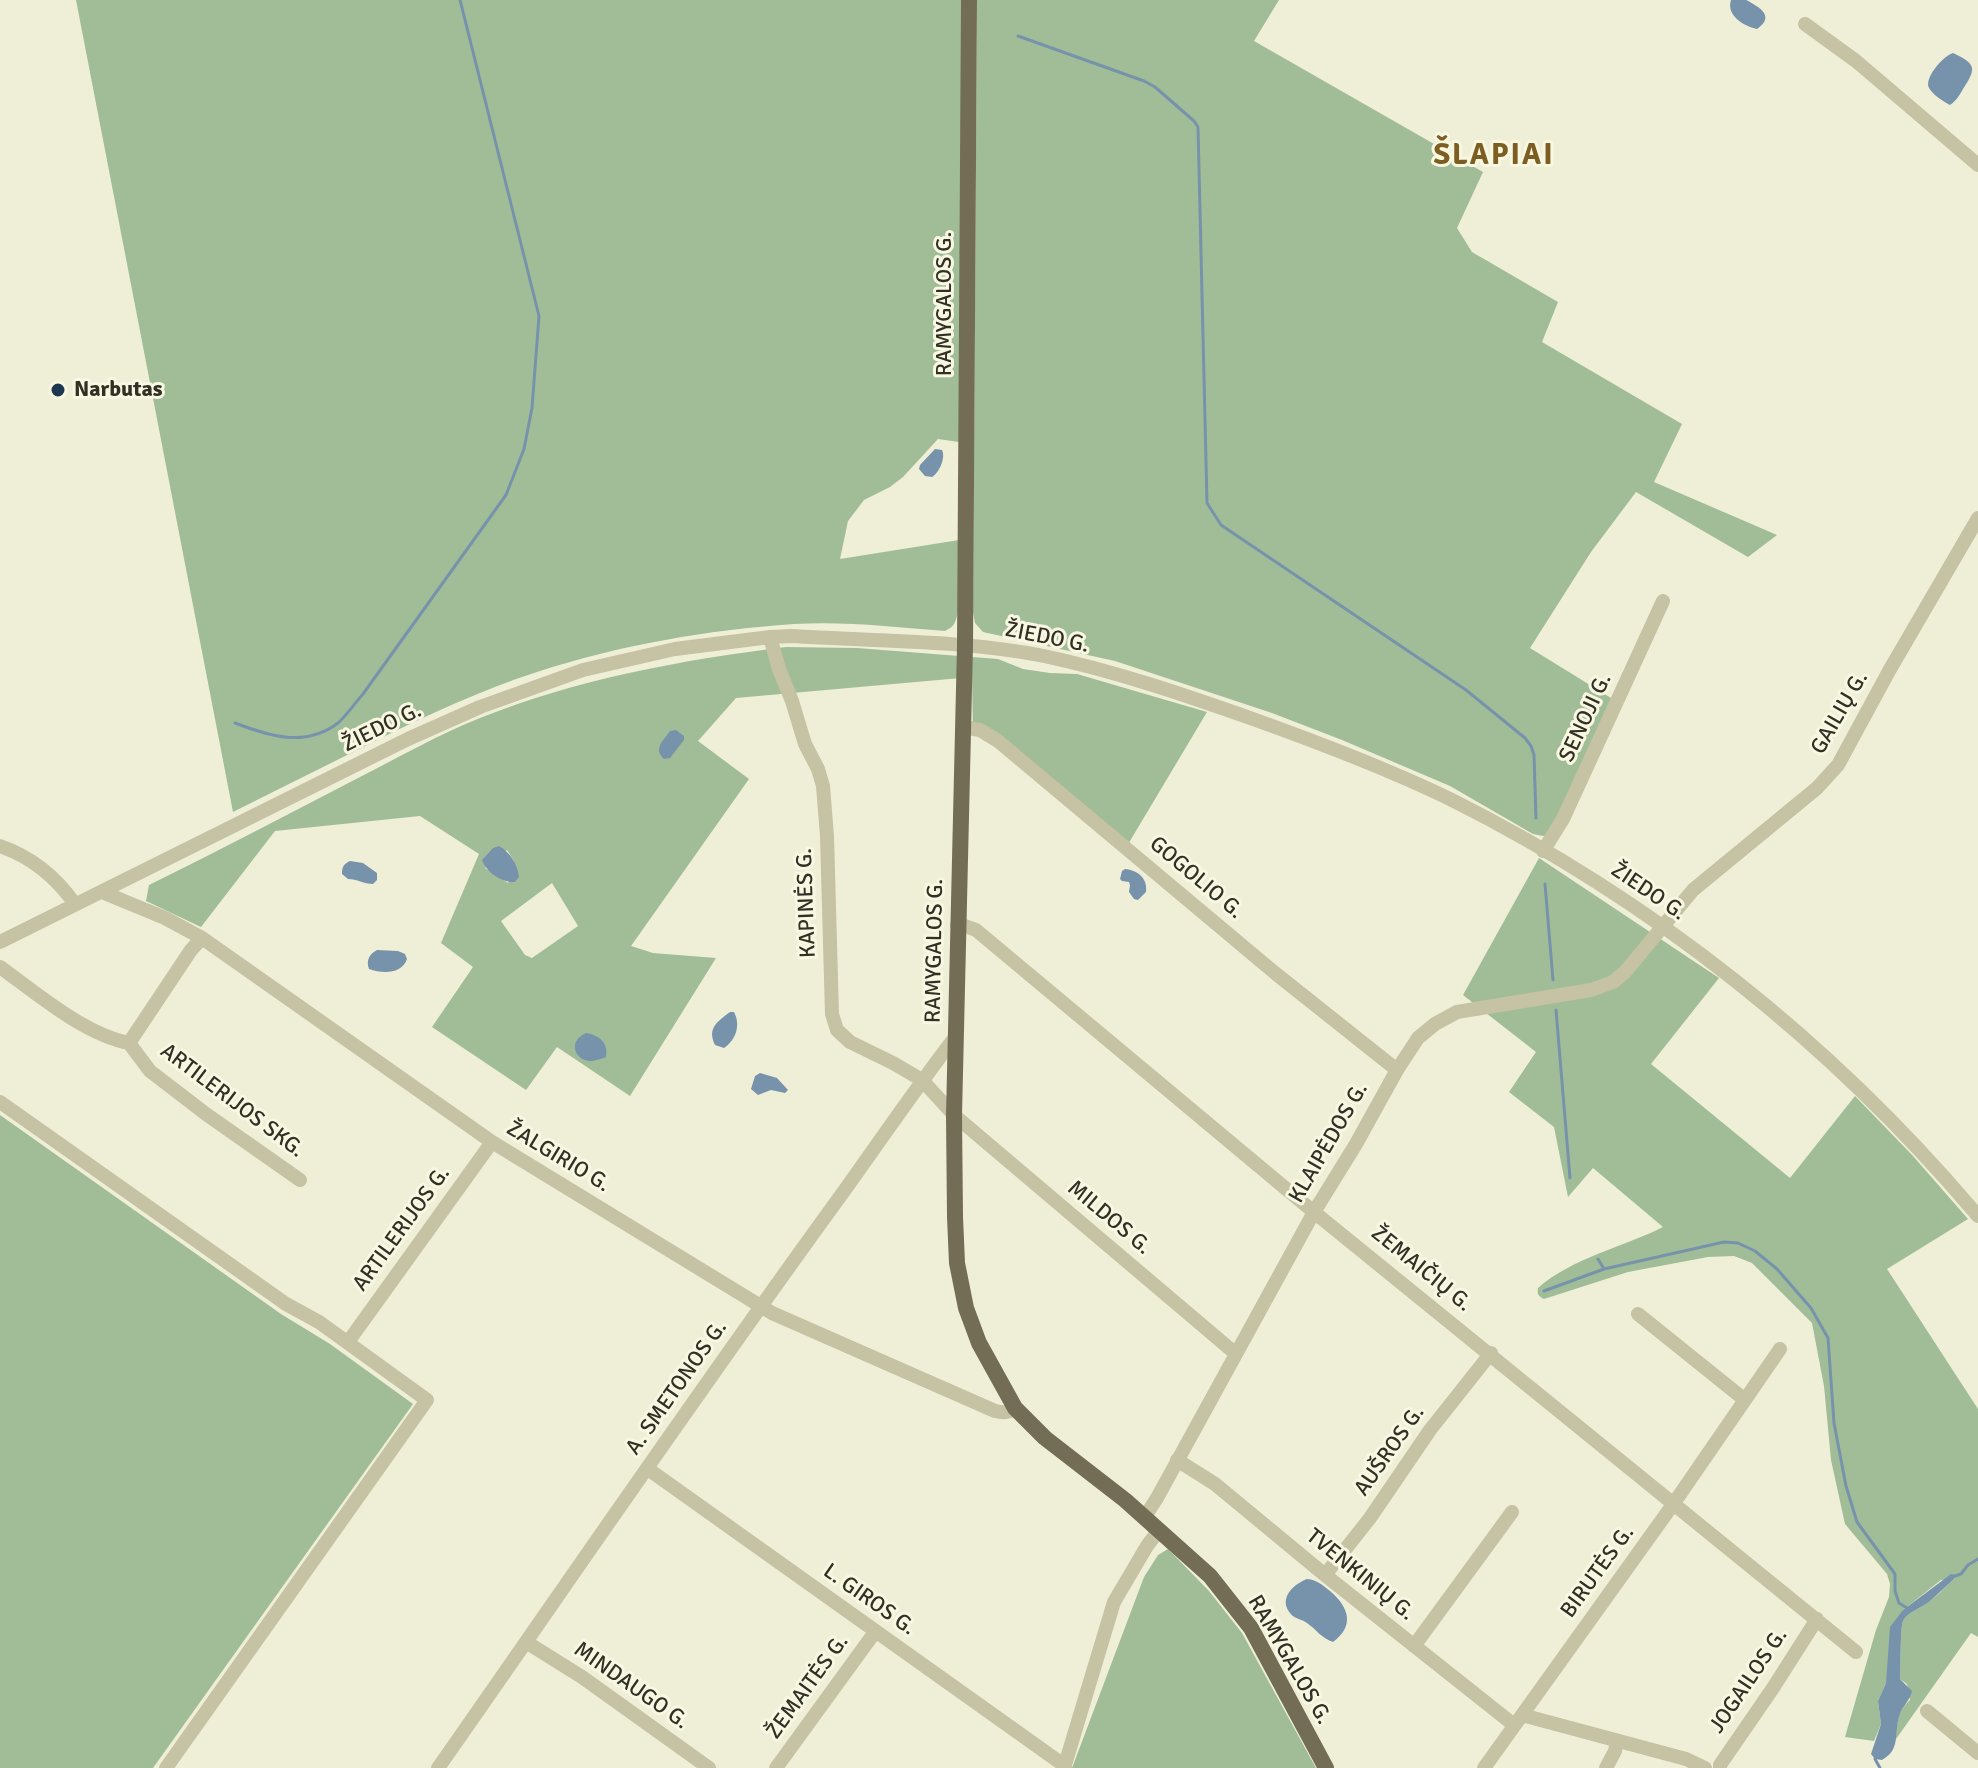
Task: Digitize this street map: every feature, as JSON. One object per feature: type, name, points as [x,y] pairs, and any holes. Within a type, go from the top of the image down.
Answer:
[{"type":"main road","name":"RAMYGALOS G.","points":[[969,0],[965,646],[954,1115],[957,1263],[966,1308],[979,1343],[1015,1408],[1045,1438],[1125,1500],[1210,1576],[1251,1628],[1326,1768]]},
{"type":"street","points":[[1805,24],[1856,61],[1978,165]]},
{"type":"street","name":"GAILIŲ G.","points":[[1663,927],[1693,890],[1817,788],[1838,765],[1978,518]]},
{"type":"street","name":"SENOJI G.","points":[[1543,851],[1563,819],[1663,601]]},
{"type":"street","name":"ŽIEDO G.","points":[[0,942],[394,746],[480,707],[583,670],[675,649],[791,636],[965,646],[1042,656],[1123,676],[1324,744],[1449,799],[1543,851],[1663,927],[1750,991],[1846,1075],[1906,1135],[1978,1216]]},
{"type":"street","name":"KAPINĖS G.","points":[[770,637],[805,744],[823,786],[832,1014],[837,1030],[850,1042],[922,1080],[954,1115]]},
{"type":"street","name":"GOGOLIO G.","points":[[963,727],[980,730],[998,741],[1275,973],[1397,1070]]},
{"type":"street","points":[[0,846],[14,851],[54,877],[75,904]]},
{"type":"street","name":"ŽALGIRIO G.","points":[[102,892],[165,918],[202,938],[492,1142],[772,1313],[995,1411],[1010,1412],[1015,1408]]},
{"type":"street","name":"ŽEMAIČIŲ G.","points":[[957,925],[976,930],[1314,1212],[1856,1652]]},
{"type":"street","name":"KLAIPĖDOS G.","points":[[1144,1518],[1314,1212],[1418,1038],[1457,1012],[1591,990],[1613,982],[1635,963],[1663,927]]},
{"type":"street","name":"ARTILERIJOS SKG.","points":[[202,938],[129,1043],[150,1071],[300,1180]]},
{"type":"street","points":[[0,967],[71,1017],[116,1041],[129,1043]]},
{"type":"street","name":"A. SMETONOS G.","points":[[438,1768],[761,1306],[956,1036]]},
{"type":"street","points":[[0,1102],[427,1400],[166,1768]]},
{"type":"street","name":"MILDOS G.","points":[[954,1115],[1236,1354]]},
{"type":"street","name":"ARTILERIJOS G.","points":[[348,1342],[492,1142]]},
{"type":"street","points":[[1638,1314],[1745,1400]]},
{"type":"street","name":"BIRUTĖS G.","points":[[1484,1768],[1780,1349]]},
{"type":"street","name":"AUŠROS G.","points":[[1325,1575],[1370,1518],[1430,1430],[1491,1353]]},
{"type":"street","name":"TVENKINIŲ G.","points":[[1177,1460],[1215,1484],[1414,1646],[1518,1720],[1617,1741],[1686,1759],[1705,1768]]},
{"type":"street","name":"L. GIROS G.","points":[[648,1469],[1064,1767]]},
{"type":"street","points":[[1414,1646],[1512,1512]]},
{"type":"street","points":[[1064,1767],[1114,1602],[1159,1530]]},
{"type":"street","name":"JOGAILOS G.","points":[[1720,1768],[1817,1619]]},
{"type":"street","name":"ŽEMAITĖS G.","points":[[776,1768],[875,1632]]},
{"type":"street","name":"MINDAUGO G.","points":[[526,1642],[582,1677],[709,1768]]},
{"type":"street","points":[[1927,1711],[1978,1753]]},
{"type":"street","points":[[1606,1768],[1617,1741]]},
{"type":"green space","points":[[76,0],[962,0],[959,442],[938,439],[903,477],[864,500],[848,521],[840,559],[959,540],[958,606],[953,625],[945,631],[813,623],[729,630],[568,662],[455,704],[233,812]]},
{"type":"green space","points":[[977,0],[1279,0],[1254,41],[1483,172],[1457,228],[1472,252],[1558,302],[1542,342],[1682,424],[1654,482],[1777,535],[1748,557],[1636,492],[1591,552],[1530,648],[1611,698],[1609,715],[1548,835],[1533,834],[1450,786],[1272,713],[1115,661],[983,632],[975,623]]},
{"type":"green space","points":[[786,647],[857,648],[998,659],[1023,669],[1077,674],[1207,712],[1124,851],[995,744],[973,733],[972,677],[736,698],[698,741],[749,779],[631,946],[653,953],[716,958],[630,1096],[557,1047],[526,1090],[432,1027],[473,967],[441,943],[479,854],[420,816],[275,831],[201,927],[146,901],[149,885],[419,746],[480,718],[592,682]],"holes":[[[507,850],[514,861],[508,883],[485,868]],[[552,883],[578,926],[532,958],[525,955],[501,921]]]},
{"type":"green space","points":[[1539,858],[1719,978],[1651,1064],[1790,1178],[1855,1096],[1968,1219],[1887,1269],[1978,1409],[1978,1637],[1971,1633],[1896,1739],[1898,1718],[1910,1700],[1907,1684],[1900,1679],[1903,1621],[1953,1580],[1941,1580],[1903,1610],[1886,1683],[1878,1701],[1881,1724],[1874,1741],[1845,1737],[1876,1630],[1889,1597],[1890,1584],[1887,1574],[1845,1524],[1831,1460],[1824,1386],[1812,1323],[1752,1263],[1734,1256],[1708,1257],[1628,1272],[1544,1299],[1538,1295],[1538,1288],[1566,1269],[1663,1227],[1593,1168],[1568,1197],[1554,1127],[1509,1092],[1536,1052],[1463,995]]},
{"type":"green space","points":[[0,1115],[413,1404],[153,1768],[0,1768]]},
{"type":"green space","points":[[1168,1549],[1209,1591],[1242,1633],[1316,1768],[1072,1768],[1144,1577],[1158,1555]]},
{"type":"water","points":[[1731,0],[1746,0],[1762,10],[1765,16],[1763,24],[1757,29],[1741,22],[1733,15]]},
{"type":"water","points":[[1953,53],[1966,60],[1972,71],[1959,96],[1950,105],[1933,93],[1928,84],[1935,68]]},
{"type":"water","points":[[935,449],[942,450],[941,465],[932,477],[925,476],[919,469],[920,465]]},
{"type":"water","points":[[676,730],[684,736],[684,740],[670,758],[664,759],[659,752],[660,745],[670,731]]},
{"type":"water","points":[[499,846],[515,864],[519,877],[515,882],[495,876],[482,860]]},
{"type":"water","points":[[350,861],[363,863],[377,873],[377,880],[373,884],[348,879],[342,871]]},
{"type":"water","points":[[1125,869],[1138,873],[1144,879],[1146,892],[1138,900],[1129,892],[1129,882],[1120,879]]},
{"type":"water","points":[[377,950],[398,951],[405,954],[407,959],[401,968],[391,972],[369,969],[369,958]]},
{"type":"water","points":[[734,1012],[737,1027],[732,1041],[724,1048],[715,1045],[712,1034],[717,1022]]},
{"type":"water","points":[[586,1033],[602,1040],[606,1057],[592,1061],[578,1055],[576,1041]]},
{"type":"water","points":[[760,1073],[777,1078],[788,1090],[785,1093],[771,1090],[758,1095],[751,1089],[755,1076]]},
{"type":"water","points":[[1951,1574],[1955,1575],[1953,1580],[1903,1621],[1900,1679],[1912,1691],[1900,1714],[1892,1751],[1882,1760],[1875,1759],[1871,1754],[1881,1724],[1878,1701],[1886,1683],[1890,1627],[1903,1610]]},
{"type":"water","points":[[1307,1579],[1330,1591],[1345,1610],[1347,1623],[1333,1642],[1294,1617],[1287,1607],[1289,1592]]},
{"type":"waterway","points":[[235,723],[287,737],[313,735],[338,723],[363,694],[506,495],[524,449],[532,408],[539,316],[460,0]]},
{"type":"waterway","points":[[1018,36],[1144,81],[1155,87],[1198,127],[1207,503],[1221,525],[1466,690],[1525,738],[1534,755],[1536,818]]},
{"type":"waterway","points":[[1545,884],[1553,980]]},
{"type":"waterway","points":[[1556,1010],[1570,1178]]},
{"type":"waterway","points":[[1544,1291],[1604,1269],[1724,1242],[1738,1243],[1755,1251],[1777,1269],[1811,1308],[1828,1338],[1834,1423],[1846,1486],[1857,1522],[1895,1574],[1899,1603],[1907,1608]]},
{"type":"waterway","points":[[1598,1259],[1604,1269]]},
{"type":"waterway","points":[[1952,1577],[1961,1574],[1978,1559]]},
{"type":"waterway","points":[[1876,1756],[1880,1768]]},
{"type":"place","name":"Narbutas","points":[[58,390]]},
{"type":"district","name":"ŠLAPIAI","points":[[1494,156]]}]
